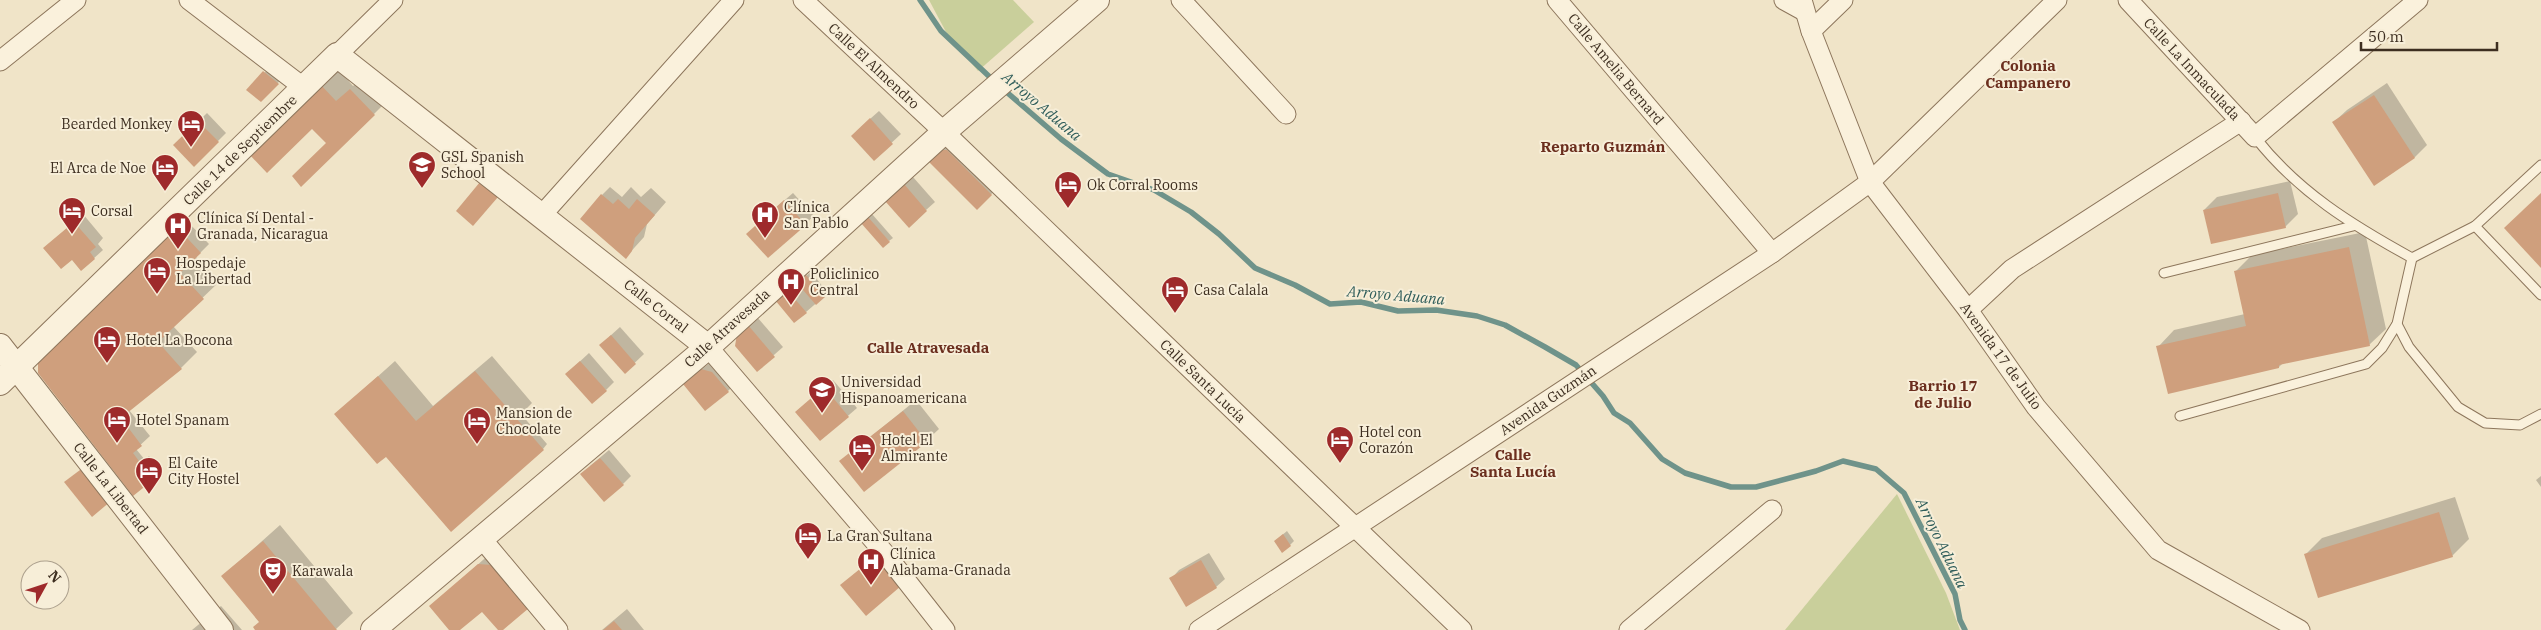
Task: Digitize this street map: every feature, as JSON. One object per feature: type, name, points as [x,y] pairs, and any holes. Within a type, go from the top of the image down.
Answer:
[{"type":"street","points":[[0,61],[76,0]]},
{"type":"street","points":[[189,0],[304,88]]},
{"type":"street","name":"Calle 14 de Septiembre","points":[[8,375],[393,0]]},
{"type":"street","points":[[540,217],[734,0]]},
{"type":"street","name":"Calle El Almendro","points":[[803,0],[944,132]]},
{"type":"street","name":"Calle Atravesada","points":[[373,630],[708,347],[944,132],[1097,0]]},
{"type":"street","points":[[1181,0],[1286,114]]},
{"type":"street","name":"Calle Amelia Bernard","points":[[1557,0],[1772,253]]},
{"type":"street","points":[[1784,0],[1803,5]]},
{"type":"street","points":[[1811,31],[1843,0]]},
{"type":"street","name":"Avenida Guzmán","points":[[1199,630],[1772,253],[1870,182],[2057,0]]},
{"type":"street","name":"Calle La Inmaculada","points":[[2128,0],[2255,137]]},
{"type":"street","points":[[2255,137],[2418,0]]},
{"type":"street","name":"Avenida 17 de Julio","points":[[1803,5],[1811,31],[1870,182],[1968,310],[2036,407],[2158,550],[2300,630]]},
{"type":"street","name":"Calle Corral","points":[[337,56],[708,347],[887,556],[945,630]]},
{"type":"street","points":[[1968,310],[2012,269],[2240,121]]},
{"type":"street","name":"Calle Santa Lucía","points":[[944,132],[1462,630]]},
{"type":"street","name":"Calle La Libertad","points":[[0,346],[8,375],[221,630]]},
{"type":"street","points":[[1629,630],[1772,510]]},
{"type":"street","points":[[482,539],[558,630]]},
{"type":"lane","points":[[2255,137],[2271,157],[2307,191],[2353,226],[2412,258]]},
{"type":"lane","points":[[2412,258],[2475,226],[2541,165]]},
{"type":"lane","points":[[2164,273],[2353,226]]},
{"type":"lane","points":[[2475,226],[2541,294]]},
{"type":"lane","points":[[2180,416],[2366,364],[2382,348],[2397,324],[2412,258]]},
{"type":"lane","points":[[2397,324],[2409,348],[2458,407],[2484,423],[2520,425],[2541,414]]},
{"type":"green space","points":[[929,0],[1013,0],[1034,22],[978,71],[946,32]]},
{"type":"green space","points":[[1897,494],[1946,593],[1960,630],[1785,630]]},
{"type":"building","points":[[263,71],[279,84],[261,102],[246,90]]},
{"type":"building","points":[[320,84],[336,101],[350,89],[375,115],[301,187],[292,176],[326,143],[312,129],[267,173],[248,153]]},
{"type":"building","points":[[2374,95],[2415,158],[2374,186],[2332,122]]},
{"type":"building","points":[[870,118],[893,144],[874,161],[851,136]]},
{"type":"building","name":"Bearded Monkey","points":[[198,121],[219,142],[194,167],[173,145]]},
{"type":"building","points":[[937,150],[947,150],[992,195],[977,210],[927,160]]},
{"type":"building","points":[[480,182],[498,197],[473,226],[456,211]]},
{"type":"building","points":[[904,184],[927,211],[909,228],[885,201]]},
{"type":"building","points":[[2278,193],[2286,228],[2211,244],[2203,210]]},
{"type":"building","points":[[2541,193],[2541,268],[2504,228]]},
{"type":"building","points":[[601,194],[613,204],[618,199],[629,209],[637,199],[655,215],[635,238],[632,251],[626,259],[580,219]]},
{"type":"building","points":[[784,200],[806,225],[768,258],[746,234]]},
{"type":"building","points":[[868,217],[890,242],[883,248],[861,223]]},
{"type":"building","name":"Corsal","points":[[74,222],[96,247],[90,252],[95,259],[81,271],[72,260],[61,269],[43,248]]},
{"type":"building","points":[[177,227],[201,253],[180,273],[204,299],[158,342],[182,369],[121,418],[142,446],[133,453],[153,480],[133,496],[38,373],[38,358]]},
{"type":"building","points":[[2349,247],[2370,346],[2279,365],[2279,368],[2168,394],[2156,346],[2246,326],[2234,271]]},
{"type":"building","points":[[806,275],[825,297],[816,305],[797,283]]},
{"type":"building","name":"Policlinico Central","points":[[787,290],[807,313],[794,323],[775,300]]},
{"type":"building","points":[[748,325],[775,357],[757,372],[735,346],[737,334]]},
{"type":"building","points":[[611,335],[636,364],[625,374],[599,345]]},
{"type":"building","points":[[580,361],[607,391],[592,404],[565,374]]},
{"type":"building","points":[[701,369],[712,372],[729,392],[705,411],[683,384]]},
{"type":"building","points":[[475,371],[544,450],[451,532],[386,457],[377,464],[334,414],[378,376],[416,421]]},
{"type":"building","name":"Universidad Hispanoamericana","points":[[824,387],[849,417],[820,441],[795,412]]},
{"type":"building","points":[[903,411],[927,442],[864,492],[839,461]]},
{"type":"building","points":[[600,458],[624,485],[604,502],[580,474]]},
{"type":"building","points":[[84,467],[111,501],[92,517],[64,482]]},
{"type":"building","points":[[2439,512],[2453,557],[2318,598],[2304,554]]},
{"type":"building","points":[[1283,534],[1291,546],[1282,553],[1274,541]]},
{"type":"building","name":"Karawala","points":[[263,541],[337,630],[255,630],[253,627],[259,622],[221,576]]},
{"type":"building","name":"Clínica Alabama-Granada","points":[[876,556],[901,586],[866,616],[840,585]]},
{"type":"building","points":[[1201,560],[1217,588],[1186,607],[1169,578]]},
{"type":"building","points":[[478,564],[492,565],[529,608],[503,630],[498,630],[482,612],[460,630],[449,630],[429,606]]},
{"type":"building","points":[[614,621],[622,630],[603,630]]},
{"type":"waterway","name":"Arroyo Aduana","points":[[920,0],[941,31],[994,81]]},
{"type":"waterway","name":"Arroyo Aduana","points":[[1003,89],[1061,139],[1108,174],[1154,190],[1191,212],[1219,234],[1255,268],[1295,285],[1330,304],[1361,302],[1398,311],[1436,310],[1477,316],[1505,325],[1545,347],[1576,365],[1603,396],[1614,413],[1630,423],[1662,459],[1685,473],[1731,487],[1756,487],[1816,471],[1843,461],[1876,469],[1904,493],[1955,594],[1960,620],[1965,630]]},
{"type":"place","name":"Bearded Monkey","points":[[191,148]]},
{"type":"place","name":"GSL Spanish School","points":[[422,189]]},
{"type":"place","name":"El Arca de Noe","points":[[165,192]]},
{"type":"place","name":"Ok Corral Rooms","points":[[1068,209]]},
{"type":"place","name":"Corsal","points":[[72,235]]},
{"type":"place","name":"Clínica San Pablo","points":[[765,239]]},
{"type":"place","name":"Clínica Sí Dental - Granada, Nicaragua","points":[[178,250]]},
{"type":"place","name":"Hospedaje La Libertad","points":[[157,295]]},
{"type":"place","name":"Policlinico Central","points":[[791,306]]},
{"type":"place","name":"Casa Calala","points":[[1175,314]]},
{"type":"place","name":"Hotel La Bocona","points":[[107,364]]},
{"type":"place","name":"Universidad Hispanoamericana","points":[[822,414]]},
{"type":"place","name":"Hotel Spanam","points":[[117,444]]},
{"type":"place","name":"Mansion de Chocolate","points":[[477,445]]},
{"type":"place","name":"Hotel con Corazón","points":[[1340,464]]},
{"type":"place","name":"Hotel El Almirante","points":[[862,472]]},
{"type":"place","name":"El Caite City Hostel","points":[[149,495]]},
{"type":"place","name":"La Gran Sultana","points":[[808,560]]},
{"type":"place","name":"Clínica Alabama-Granada","points":[[871,586]]},
{"type":"place","name":"Karawala","points":[[273,595]]},
{"type":"district","name":"Colonia Campanero","points":[[2028,74]]},
{"type":"district","name":"Reparto Guzmán","points":[[1603,146]]},
{"type":"district","name":"Calle Atravesada","points":[[928,347]]},
{"type":"district","name":"Barrio 17 de Julio","points":[[1943,394]]},
{"type":"district","name":"Calle Santa Lucía","points":[[1513,462]]}]
